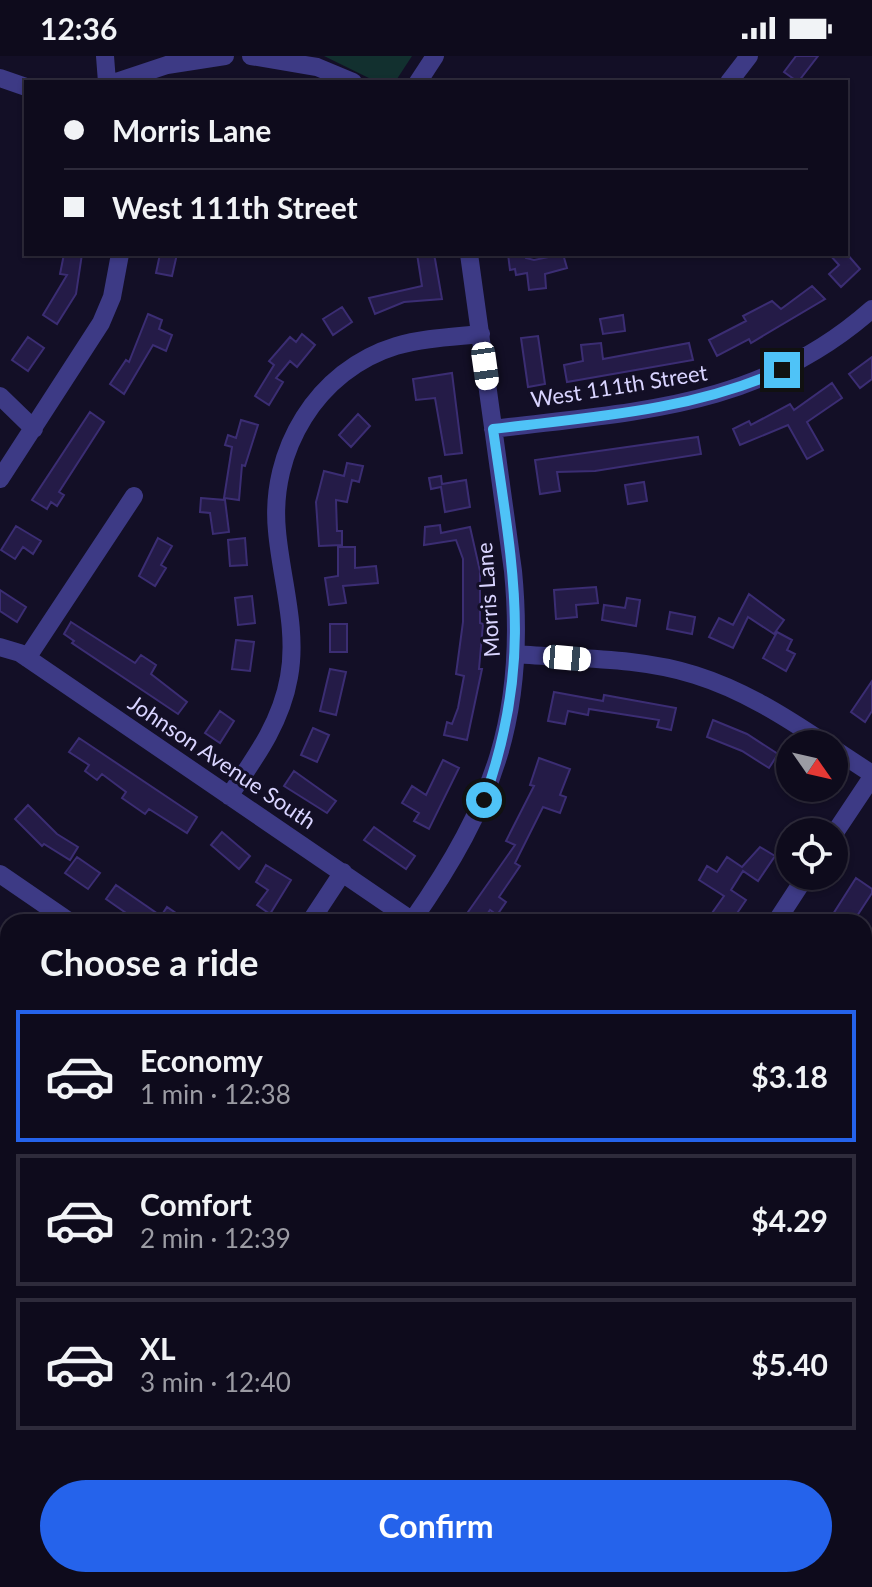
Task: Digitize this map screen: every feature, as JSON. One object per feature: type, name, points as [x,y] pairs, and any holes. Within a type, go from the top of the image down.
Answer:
[{"type":"street","points":[[105,56],[107,80]]},
{"type":"street","points":[[122,80],[167,65],[225,56]]},
{"type":"street","points":[[251,56],[317,67],[348,80]]},
{"type":"street","points":[[419,80],[435,56]]},
{"type":"street","points":[[731,80],[749,56]]},
{"type":"street","points":[[0,78],[24,86]]},
{"type":"street","points":[[0,479],[101,323],[112,297],[120,256]]},
{"type":"street","name":"Morris Lane","points":[[418,914],[464,843],[484,800],[511,711],[516,654],[515,586],[469,256]]},
{"type":"street","name":"West 111th Street","points":[[493,429],[661,408],[743,387],[819,350],[872,309]]},
{"type":"street","points":[[229,796],[272,730],[290,675],[292,645],[276,499],[289,443],[302,417],[342,375],[366,359],[422,340],[481,334]]},
{"type":"street","points":[[0,396],[34,429]]},
{"type":"street","points":[[27,658],[134,496]]},
{"type":"street","name":"Johnson Avenue South","points":[[0,647],[27,658],[403,914]]},
{"type":"street","points":[[516,654],[656,666],[692,674],[762,703],[804,730]]},
{"type":"street","points":[[844,818],[872,776],[848,759]]},
{"type":"street","points":[[315,914],[343,872]]},
{"type":"street","points":[[0,874],[58,914]]},
{"type":"street","points":[[781,914],[797,890]]},
{"type":"green space","points":[[324,56],[412,56],[396,80],[373,80]]},
{"type":"building","points":[[796,56],[818,56],[800,80],[784,72]]},
{"type":"building","points":[[848,255],[860,269],[841,287],[829,274],[839,265],[831,256]]},
{"type":"building","points":[[64,256],[82,256],[76,294],[57,324],[43,315],[67,275],[60,274]]},
{"type":"building","points":[[160,256],[177,256],[172,276],[156,273]]},
{"type":"building","points":[[417,256],[434,256],[442,299],[404,302],[375,314],[369,298],[422,286]]},
{"type":"building","points":[[508,256],[526,256],[534,260],[564,256],[567,268],[545,274],[546,288],[529,290],[527,273],[516,275],[515,269],[510,270]]},
{"type":"building","points":[[812,286],[825,299],[751,343],[749,339],[717,356],[709,340],[746,321],[743,316],[772,301],[781,309]]},
{"type":"building","points":[[342,307],[352,322],[333,335],[323,319]]},
{"type":"building","points":[[148,314],[162,320],[159,329],[172,335],[166,351],[153,345],[124,394],[110,384],[126,360],[129,362]]},
{"type":"building","points":[[623,315],[625,331],[603,334],[600,319]]},
{"type":"building","points":[[302,334],[315,345],[297,367],[290,361],[276,378],[283,382],[269,405],[255,396],[274,365],[269,361],[290,337],[296,342]]},
{"type":"building","points":[[538,336],[545,384],[528,387],[521,338]]},
{"type":"building","points":[[28,337],[44,348],[28,371],[12,360]]},
{"type":"building","points":[[601,343],[603,359],[689,343],[693,360],[567,382],[564,365],[583,361],[581,345]]},
{"type":"building","points":[[872,357],[872,379],[860,388],[849,374]]},
{"type":"building","points":[[452,373],[462,453],[445,455],[435,398],[416,400],[413,379]]},
{"type":"building","points":[[832,383],[842,398],[807,422],[823,450],[807,459],[788,425],[740,445],[733,429],[749,421],[751,425],[790,404],[794,410]]},
{"type":"building","points":[[90,412],[104,422],[59,492],[64,495],[57,506],[51,502],[47,509],[32,500]]},
{"type":"building","points":[[358,414],[370,426],[351,447],[339,435]]},
{"type":"building","points":[[241,420],[258,425],[245,466],[242,465],[239,500],[224,498],[232,447],[225,445],[228,435],[236,438]]},
{"type":"building","points":[[698,437],[701,454],[595,471],[557,472],[560,491],[540,494],[535,460]]},
{"type":"building","points":[[347,463],[363,466],[359,482],[352,480],[347,502],[336,500],[337,531],[342,531],[342,545],[319,546],[316,502],[324,471],[344,476]]},
{"type":"building","points":[[441,476],[442,484],[466,480],[470,507],[445,512],[441,487],[431,489],[429,478]]},
{"type":"building","points":[[644,482],[647,501],[628,504],[625,485]]},
{"type":"building","points":[[201,498],[225,500],[229,532],[213,534],[210,513],[200,512]]},
{"type":"building","points":[[440,525],[441,533],[470,527],[480,571],[480,623],[483,624],[479,669],[482,669],[467,740],[444,735],[447,722],[452,724],[458,708],[464,676],[456,674],[463,622],[463,559],[456,540],[424,545],[425,527]]},
{"type":"building","points":[[16,526],[41,541],[33,554],[23,547],[15,559],[1,550]]},
{"type":"building","points":[[158,538],[172,546],[161,565],[166,568],[155,586],[139,576]]},
{"type":"building","points":[[245,538],[247,565],[230,566],[228,540]]},
{"type":"building","points":[[338,547],[355,547],[355,568],[376,566],[378,583],[343,586],[346,603],[329,605],[325,578],[338,576]]},
{"type":"building","points":[[596,587],[598,603],[576,605],[577,617],[556,619],[554,590]]},
{"type":"building","points":[[0,590],[26,607],[17,622],[0,611]]},
{"type":"building","points":[[749,594],[784,620],[774,634],[748,617],[733,648],[709,637],[719,618],[733,625]]},
{"type":"building","points":[[252,596],[255,623],[238,625],[235,598]]},
{"type":"building","points":[[627,598],[640,600],[636,626],[602,620],[604,605],[625,608]]},
{"type":"building","points":[[670,612],[695,617],[692,634],[667,629]]},
{"type":"building","points":[[71,622],[135,663],[141,655],[156,665],[151,674],[187,702],[178,714],[72,643],[74,641],[64,634]]},
{"type":"building","points":[[330,624],[347,624],[347,652],[330,652]]},
{"type":"building","points":[[777,632],[792,640],[787,650],[795,654],[786,671],[763,658]]},
{"type":"building","points":[[236,640],[254,642],[250,671],[232,669]]},
{"type":"building","points":[[330,669],[346,672],[336,715],[320,711]]},
{"type":"building","points":[[872,681],[872,711],[865,722],[851,712]]},
{"type":"building","points":[[554,692],[603,701],[604,695],[676,708],[671,730],[657,727],[659,720],[589,709],[588,715],[568,711],[565,724],[548,721]]},
{"type":"building","points":[[220,711],[234,721],[220,743],[205,733]]},
{"type":"building","points":[[713,720],[747,734],[776,753],[776,757],[769,768],[742,751],[707,737]]},
{"type":"building","points":[[313,728],[329,735],[317,762],[301,755]]},
{"type":"building","points":[[79,738],[197,817],[187,833],[149,809],[145,814],[122,798],[126,792],[102,774],[97,780],[85,771],[89,765],[69,752]]},
{"type":"building","points":[[539,758],[570,769],[560,795],[566,797],[560,813],[543,807],[515,863],[520,866],[499,897],[506,902],[498,914],[490,910],[487,914],[471,914],[468,912],[515,845],[506,841],[534,786],[530,785]]},
{"type":"building","points":[[443,760],[459,768],[429,829],[414,821],[419,813],[402,803],[412,786],[426,795]]},
{"type":"building","points":[[294,771],[336,801],[327,813],[284,786]]},
{"type":"building","points":[[28,805],[57,834],[78,847],[70,860],[44,844],[42,846],[15,819]]},
{"type":"building","points":[[374,827],[415,856],[406,869],[364,840]]},
{"type":"building","points":[[222,832],[250,856],[239,869],[211,845]]},
{"type":"building","points":[[760,847],[775,856],[758,881],[743,871],[731,890],[746,900],[736,914],[711,914],[724,896],[699,880],[707,866],[717,872],[727,857],[742,867]]},
{"type":"building","points":[[77,857],[100,873],[88,889],[65,873]]},
{"type":"building","points":[[266,865],[291,880],[270,914],[257,905],[268,890],[256,882]]},
{"type":"building","points":[[856,878],[872,889],[858,914],[833,914]]},
{"type":"building","points":[[116,885],[158,914],[128,914],[106,899]]},
{"type":"building","points":[[167,907],[177,914],[162,914]]},
{"type":"route","points":[[484,800],[500,756],[511,711],[517,664],[518,617],[493,429],[661,408],[743,387],[782,370]]}]
